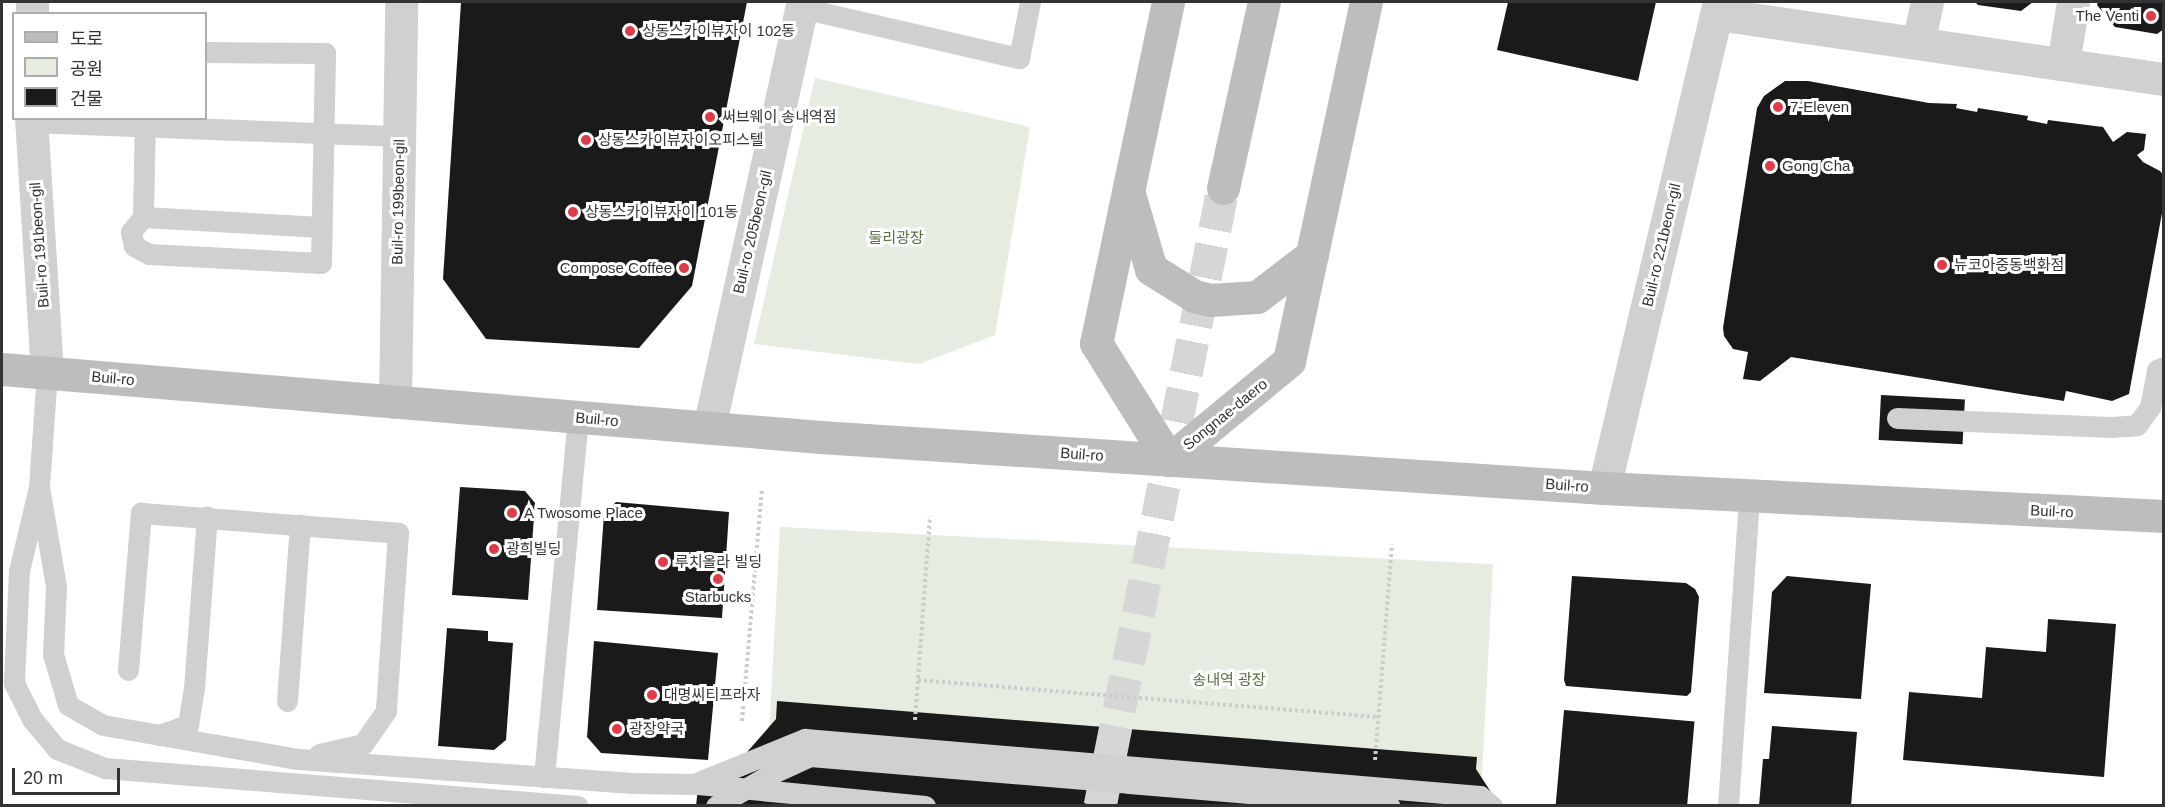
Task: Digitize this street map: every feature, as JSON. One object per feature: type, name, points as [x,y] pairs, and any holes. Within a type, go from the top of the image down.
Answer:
[{"type":"street","name":"Buil-ro 199beon-gil","points":[[395,402],[401,2]]},
{"type":"street","name":"Songnae-daero","points":[[1168,2],[1096,344],[1169,460],[1289,361],[1366,2]]},
{"type":"street","points":[[1223,189],[1264,2]]},
{"type":"street","points":[[1918,43],[1927,2]]},
{"type":"street","points":[[2063,64],[2073,2]]},
{"type":"street","name":"Buil-ro 205beon-gil","points":[[709,428],[803,5]]},
{"type":"street","points":[[1718,8],[1918,43],[2163,79]]},
{"type":"street","name":"Buil-ro 221beon-gil","points":[[1604,488],[1718,8]]},
{"type":"street","name":"Buil-ro 191beon-gil","points":[[31,120],[47,372]]},
{"type":"street","points":[[1128,191],[1151,269],[1194,296],[1210,300],[1257,297],[1312,255]]},
{"type":"street","name":"Buil-ro","points":[[2,369],[709,428],[1169,460],[1604,488],[2163,516]]},
{"type":"lane","points":[[803,5],[1018,58],[1030,2]]},
{"type":"lane","points":[[145,122],[143,217],[131,232],[134,246],[149,254],[321,263],[325,53],[207,52]]},
{"type":"lane","points":[[31,120],[145,122],[399,136]]},
{"type":"lane","points":[[143,217],[322,227]]},
{"type":"lane","points":[[1897,418],[2111,427],[2137,425],[2150,407],[2157,370],[2163,367]]},
{"type":"lane","points":[[47,372],[39,487],[19,571],[14,683],[32,719],[57,748],[105,768],[577,806]]},
{"type":"lane","points":[[544,777],[578,417]]},
{"type":"lane","points":[[39,487],[56,586],[53,654],[68,705],[103,724],[156,736],[298,759],[632,783],[694,784],[925,806]]},
{"type":"lane","points":[[1728,806],[1749,495]]},
{"type":"lane","points":[[128,670],[141,513],[207,516],[398,532],[386,711],[363,744],[298,759]]},
{"type":"lane","points":[[156,736],[188,724],[194,688],[207,516]]},
{"type":"lane","points":[[287,701],[300,524]]},
{"type":"lane","points":[[694,784],[804,739],[1480,796],[1491,806]]},
{"type":"lane","points":[[716,806],[771,774],[810,756],[1389,806]]},
{"type":"path","points":[[742,721],[762,489]]},
{"type":"path","points":[[914,748],[930,517]]},
{"type":"path","points":[[1374,787],[1392,545]]},
{"type":"path","points":[[918,680],[1378,717]]},
{"type":"green space","name":"둘리광장","points":[[815,78],[1030,127],[995,335],[919,364],[754,344]]},
{"type":"green space","name":"송내역 광장","points":[[780,527],[1493,564],[1481,797],[768,760]]},
{"type":"building","name":"상동스카이뷰자이오피스텔","points":[[461,2],[747,2],[692,286],[639,348],[486,339],[443,279]]},
{"type":"building","points":[[1508,2],[1656,2],[1638,81],[1497,50]]},
{"type":"building","points":[[1975,2],[2033,2],[2021,11],[1978,5]]},
{"type":"building","points":[[2098,2],[2164,2],[2164,29],[2157,34],[2115,27],[2097,5]]},
{"type":"building","name":"뉴코아중동백화점","points":[[1785,81],[1808,81],[1929,103],[1957,104],[1956,108],[1977,112],[1978,108],[2028,116],[2027,120],[2047,124],[2048,120],[2103,127],[2113,142],[2127,132],[2146,134],[2144,150],[2137,155],[2143,162],[2160,171],[2164,176],[2164,202],[2129,394],[2112,401],[2066,391],[2064,401],[1791,357],[1760,381],[1743,379],[1748,352],[1733,349],[1724,336],[1723,328],[1757,108],[1764,96]]},
{"type":"building","points":[[1881,395],[1965,399],[1963,444],[1879,440]]},
{"type":"building","name":"광희빌딩","points":[[460,487],[525,491],[535,503],[528,600],[452,595]]},
{"type":"building","name":"루치올라 빌딩","points":[[616,502],[729,512],[722,618],[597,610],[604,514]]},
{"type":"building","points":[[1572,576],[1686,583],[1695,589],[1699,597],[1691,692],[1687,696],[1566,686],[1564,680]]},
{"type":"building","points":[[1787,576],[1871,584],[1861,699],[1764,693],[1772,592]]},
{"type":"building","points":[[2048,619],[2116,624],[2104,777],[1903,760],[1909,692],[1982,698],[1986,647],[2046,652]]},
{"type":"building","points":[[447,628],[488,631],[488,641],[513,643],[506,740],[494,750],[438,746]]},
{"type":"building","name":"대명씨티프라자","points":[[594,641],[718,653],[708,760],[601,753],[587,737]]},
{"type":"building","points":[[777,701],[1477,757],[1476,769],[1500,806],[696,806],[698,787],[741,759],[776,719]]},
{"type":"building","points":[[1564,710],[1695,721],[1687,806],[1556,806]]},
{"type":"building","points":[[1772,726],[1857,732],[1851,806],[1759,806],[1763,759],[1769,759]]},
{"type":"tunnel","points":[[1100,806],[1223,188]]},
{"type":"place","name":"The Venti","points":[[2151,16]]},
{"type":"place","name":"상동스카이뷰자이 102동","points":[[630,31]]},
{"type":"place","name":"7-Eleven","points":[[1778,107]]},
{"type":"place","name":"써브웨이 송내역점","points":[[710,117]]},
{"type":"place","name":"상동스카이뷰자이오피스텔","points":[[586,140]]},
{"type":"place","name":"Gong Cha","points":[[1770,166]]},
{"type":"place","name":"상동스카이뷰자이 101동","points":[[573,212]]},
{"type":"place","name":"뉴코아중동백화점","points":[[1942,265]]},
{"type":"place","name":"Compose Coffee","points":[[684,268]]},
{"type":"place","name":"A Twosome Place","points":[[512,513]]},
{"type":"place","name":"광희빌딩","points":[[494,549]]},
{"type":"place","name":"루치올라 빌딩","points":[[663,562]]},
{"type":"place","name":"Starbucks","points":[[718,579]]},
{"type":"place","name":"대명씨티프라자","points":[[652,695]]},
{"type":"place","name":"광장약국","points":[[617,729]]}]
